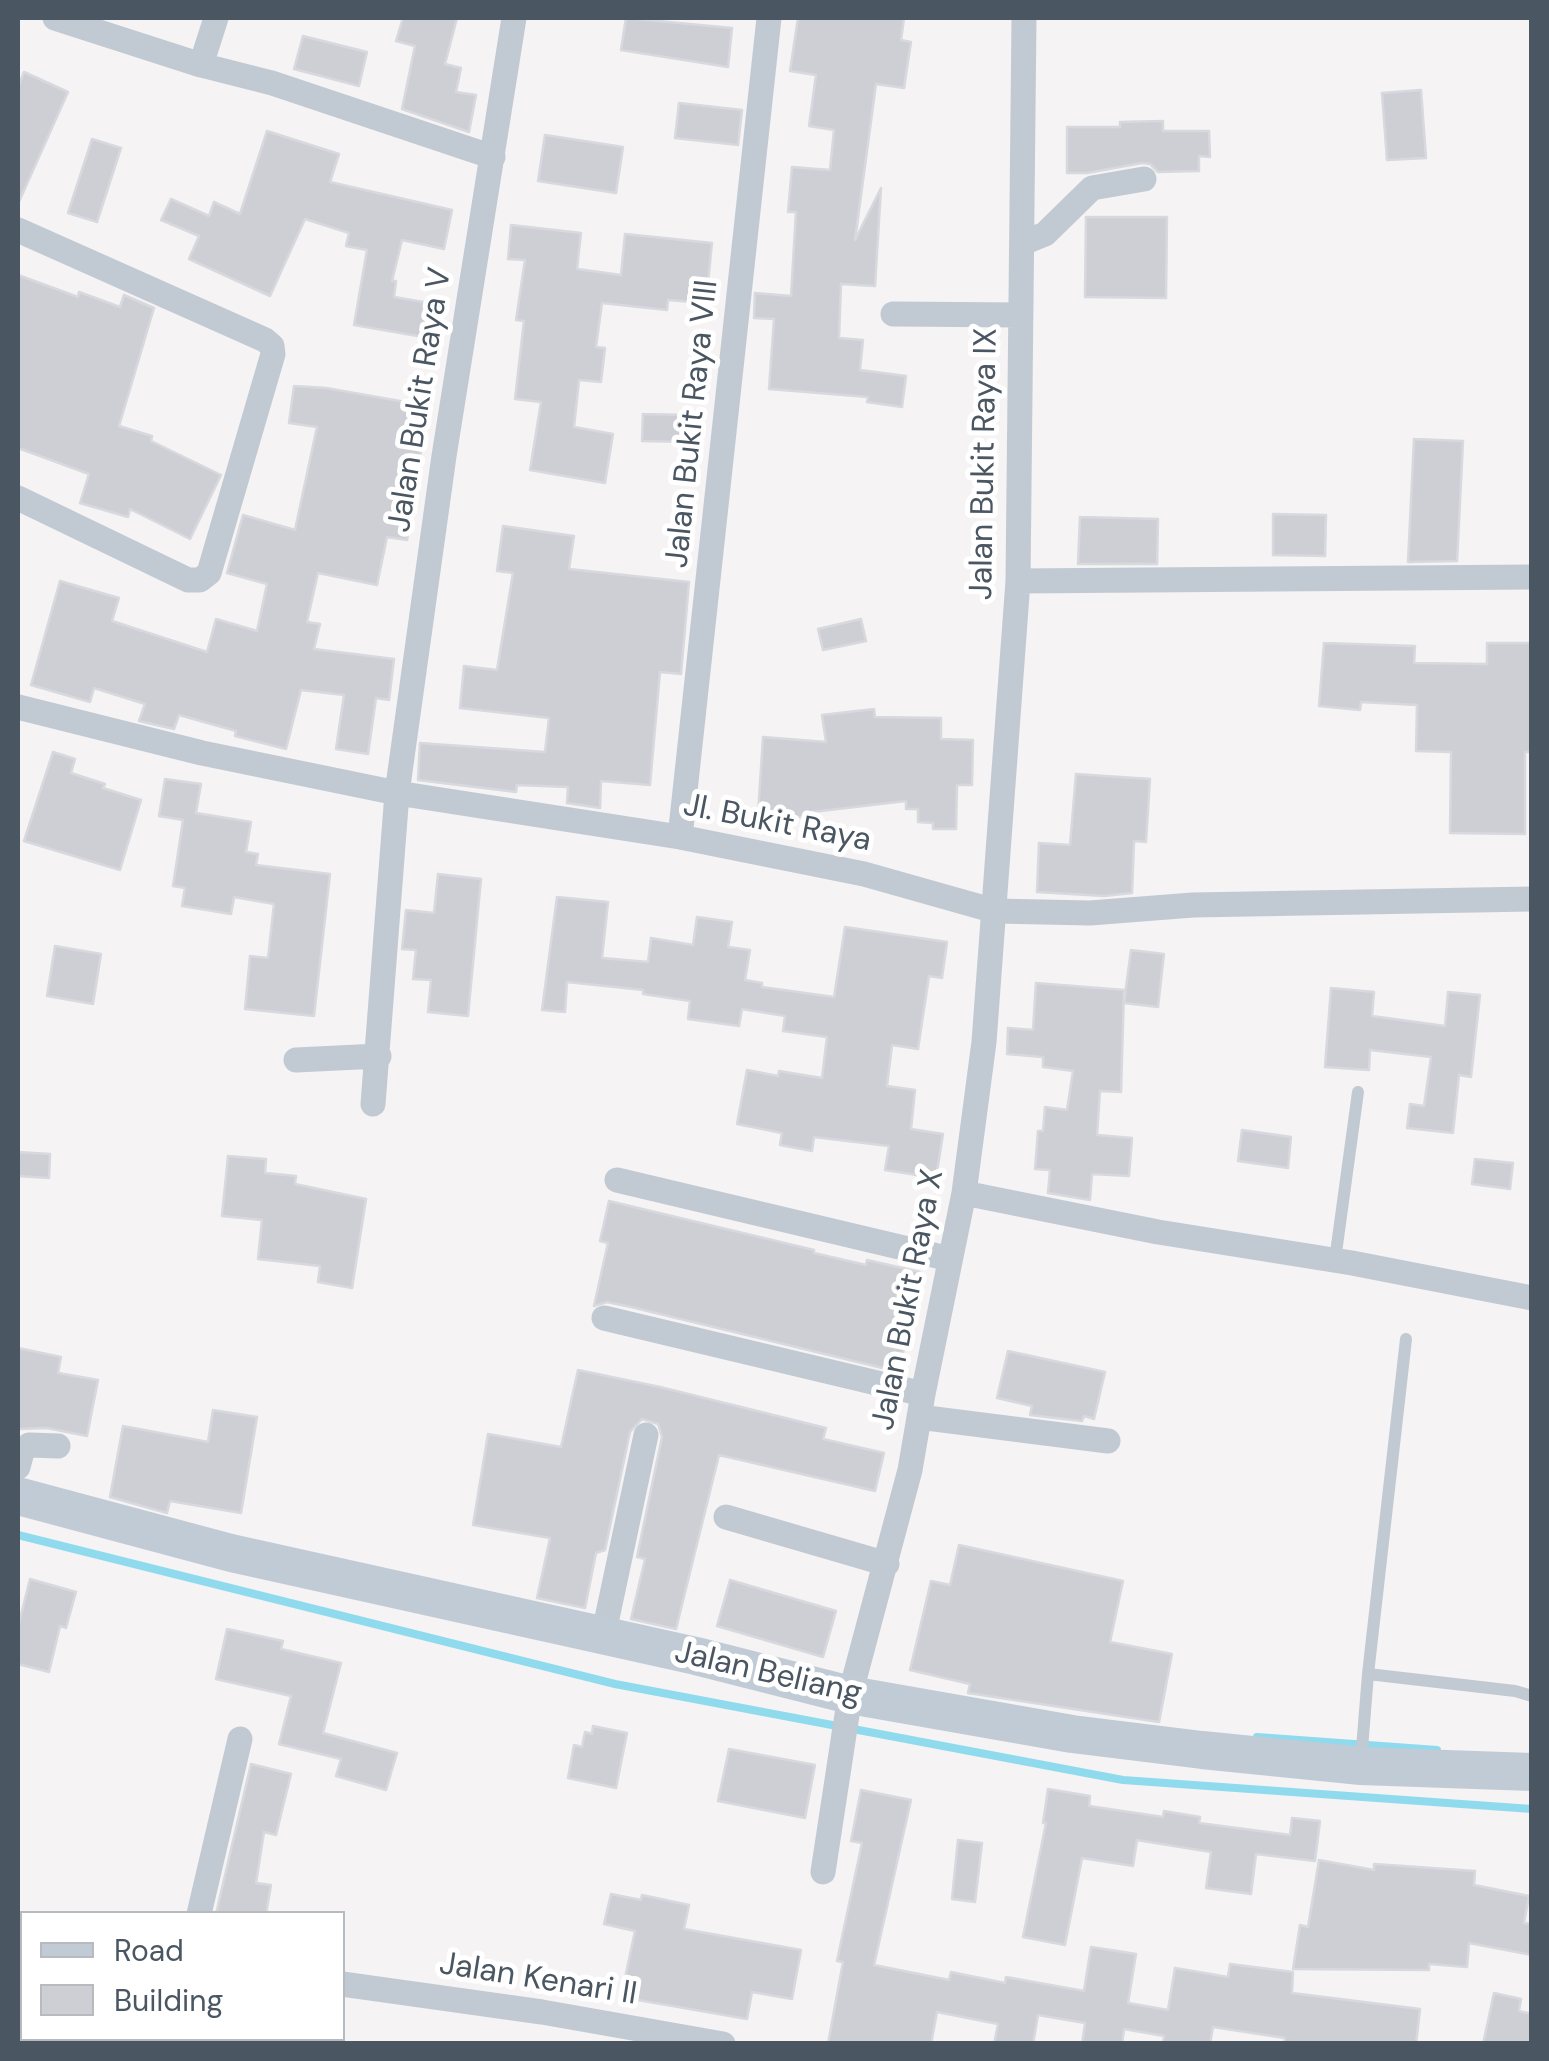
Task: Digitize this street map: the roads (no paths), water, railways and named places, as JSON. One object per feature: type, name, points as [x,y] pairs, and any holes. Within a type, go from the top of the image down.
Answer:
[{"type":"street","points":[[55,18],[493,156]]},
{"type":"street","points":[[200,65],[216,18]]},
{"type":"street","name":"Jalan Bukit Raya V","points":[[374,1104],[398,793],[444,456],[514,18]]},
{"type":"street","name":"Jalan Bukit Raya VIII","points":[[680,837],[769,18]]},
{"type":"street","name":"Jalan Bukit Raya IX","points":[[994,912],[1018,581],[1024,18]]},
{"type":"street","points":[[1023,242],[1045,234],[1092,188],[1144,178]]},
{"type":"street","points":[[18,230],[265,340],[272,346],[273,354],[210,574],[200,580],[188,580],[18,498]]},
{"type":"street","points":[[893,314],[1020,315]]},
{"type":"street","points":[[1018,581],[1532,578]]},
{"type":"street","name":"Jl. Bukit Raya","points":[[18,707],[202,753],[398,793],[680,837],[864,874],[994,912],[1090,913],[1192,905],[1532,899]]},
{"type":"street","name":"Jalan Bukit Raya X","points":[[823,1872],[850,1695],[910,1470],[964,1193],[984,1042],[994,912]]},
{"type":"street","points":[[296,1060],[379,1056]]},
{"type":"street","points":[[616,1180],[950,1260]]},
{"type":"street","points":[[964,1193],[1158,1232],[1335,1260],[1532,1298]]},
{"type":"street","points":[[604,1318],[921,1405],[1108,1442]]},
{"type":"street","points":[[603,1637],[646,1435]]},
{"type":"street","points":[[18,1468],[22,1452],[29,1445],[58,1446]]},
{"type":"street","name":"Jalan Beliang","points":[[18,1496],[231,1553],[850,1695],[1072,1734],[1361,1766],[1532,1772]]},
{"type":"street","points":[[726,1517],[887,1564]]},
{"type":"street","points":[[201,1911],[240,1739]]},
{"type":"street","name":"Jalan Kenari II","points":[[345,1984],[542,2012],[724,2044]]},
{"type":"lane","points":[[1335,1260],[1358,1092]]},
{"type":"lane","points":[[1361,1766],[1406,1338]]},
{"type":"lane","points":[[1368,1674],[1532,1696]]},
{"type":"waterway","points":[[18,1535],[615,1684],[1123,1780],[1532,1809]]},
{"type":"waterway","points":[[1257,1737],[1437,1750]]}]
